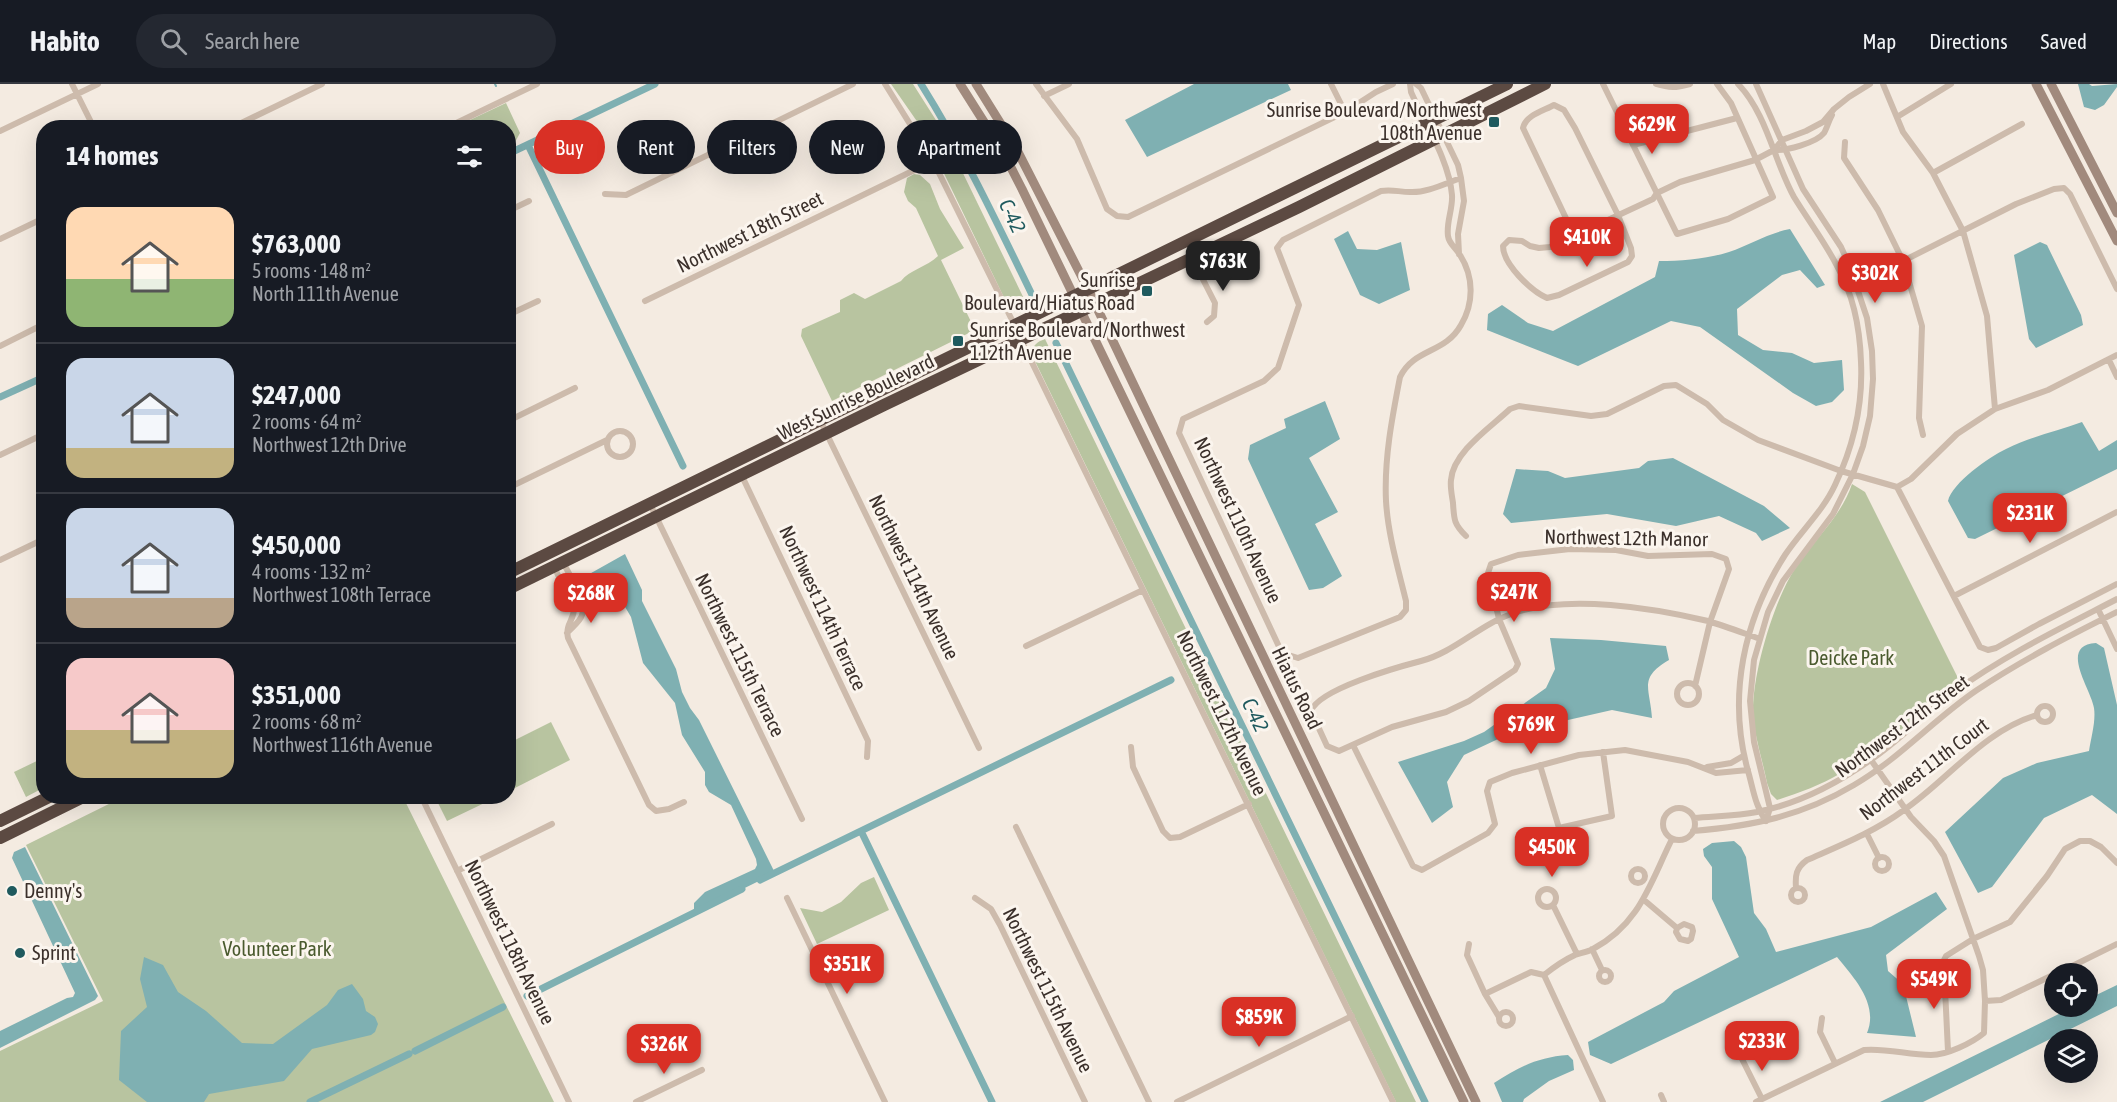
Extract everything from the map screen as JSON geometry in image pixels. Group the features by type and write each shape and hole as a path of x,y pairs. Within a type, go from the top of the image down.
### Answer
{"highway":[{"name":"West Sunrise Boulevard","path":"516,569 1507,84"},
{"name":"West Sunrise Boulevard","path":"516,585 741,474 1192,258 1545,84"},
{"path":"0,821 36,803"},
{"path":"0,838 69,804"}],"main road":[{"name":"Hiatus Road","path":"960,84 1003,152 1075,295 1464,1102"},
{"name":"Hiatus Road","path":"976,84 1017,150 1088,289 1476,1102"},
{"path":"2036,84 2117,241"},
{"path":"2051,84 2116,210"}],"street":[{"path":"72,84 90,120"},
{"path":"0,131 98,84"},
{"path":"248,120 322,84"},
{"path":"463,120 537,84"},
{"path":"605,194 626,195 853,84"},
{"path":"885,84 907,120"},
{"path":"1036,84 1077,139 1107,209 1117,216 1128,217 1345,112 1393,84"},
{"path":"1044,96 1069,84"},
{"path":"1331,84 1345,112"},
{"path":"1410,84 1411,92 1431,122 1438,138 1450,182 1452,202 1448,237 1450,244 1459,254"},
{"path":"1416,84 1420,88 1438,138 1461,178 1464,201 1458,234 1459,254"},
{"path":"1603,84 1677,234 1728,219 1773,197 1731,103 1717,84"},
{"path":"1656,84 1677,88 1690,84"},
{"path":"1738,84 1756,110 1784,178 1839,268 1850,296 1857,327 1861,362 1860,394 1854,434 1835,487 1786,553 1763,595 1748,635 1740,671 1738,715 1743,756 1759,811 1766,821"},
{"path":"1756,84 1803,189 1841,247 1850,267 1867,318 1872,351 1872,388 1867,426 1853,474 1833,514 1783,581 1768,612 1752,671 1750,701 1754,742 1770,808 1766,821"},
{"path":"1574,235 1522,128 1528,118 1554,105 1564,110 1618,215 1632,256 1628,262 1554,297 1547,298 1541,296 1525,282 1503,253 1503,246 1509,240 1515,239 1539,248 1550,247 1574,235 1618,215 1653,199 1657,193 1680,182 1755,160 1774,150 1782,140 1815,127 1834,109 1870,84"},
{"path":"1883,84 1897,117 1915,150 1932,173 1963,231 1987,316 1995,409"},
{"path":"1897,117 1951,84"},
{"path":"1774,150 1786,151 1818,138 1824,133 1834,109"},
{"path":"1633,145 1737,118"},
{"path":"1932,173 2022,124"},
{"path":"1845,142 1844,158 1878,210 1903,261 1922,326 1919,418 1923,435"},
{"name":"Northwest 18th Street","path":"645,301 906,174"},
{"path":"939,174 1014,324"},
{"path":"1450,182 1461,178"},
{"name":"Northwest 110th Avenue","path":"1450,182 1410,192 1392,189 1381,191 1283,240 1277,248 1299,304 1278,368 1264,381 1183,419 1179,433 1282,653 1290,657 1298,658 1400,616 1406,610 1386,502 1389,437 1400,377 1404,368 1412,360 1454,337 1468,312 1472,295 1468,276 1459,254"},
{"path":"1903,261 2016,204 2054,189 2064,188 2070,194 2117,289"},
{"path":"516,207 529,201"},
{"path":"2104,215 2116,210"},
{"path":"0,238 36,222"},
{"path":"1192,258 1215,303 1214,316 1207,322"},
{"path":"516,311 538,301"},
{"path":"0,346 36,328"},
{"name":"Northwest 112th Avenue","path":"1021,340 1393,1102"},
{"path":"1897,487 1911,479 1957,434 1995,409 2048,390 2117,355"},
{"path":"2109,360 2117,377"},
{"path":"1466,536 1456,526 1453,511 1450,480 1454,466 1464,452 1510,409 1520,406 1591,416 1607,414 1664,386 1676,386 1707,404 1723,420 1758,440 1841,471 1897,487 1980,647 1988,650 1996,648 2117,584"},
{"path":"516,417 575,388"},
{"name":"Northwest 114th Avenue","path":"820,420 979,748"},
{"path":"516,484 607,440 616,431 625,432 631,438 633,446 625,457 616,458 606,448 607,440"},
{"path":"0,455 36,438"},
{"name":"Northwest 114th Terrace","path":"741,474 868,741 867,757"},
{"name":"Northwest 115th Terrace","path":"650,504 802,819"},
{"path":"1954,596 2117,512"},
{"path":"0,561 36,543"},
{"name":"Northwest 12th Manor","path":"1499,619 1488,573 1491,564 1518,555 1570,549 1616,550 1648,556 1712,554 1726,559 1729,569 1710,622"},
{"path":"559,564 583,602 583,613 580,620 567,633"},
{"path":"559,564 575,614 566,628 567,633 649,805 656,811 669,809 684,802"},
{"path":"1026,646 1143,590"},
{"path":"568,595 577,591"},
{"name":"Northwest 12th Street","path":"2117,599 1992,667 1954,693 1871,760 1846,776 1814,792 1759,811 1694,818 1685,810 1672,810 1663,825 1665,831 1672,839 1682,840 1691,835 1693,831 1755,825 1817,804 1855,785 1976,691 2036,654 2117,612"},
{"path":"1499,619 1518,664 1515,670 1446,712 1392,727 1339,751 1328,746 1311,711 1313,704 1352,684 1389,670 1429,659 1499,619 1537,607 1595,604 1659,612 1710,622 1760,639"},
{"path":"2097,609 2117,649"},
{"path":"1695,686 1710,622"},
{"name":"Northwest 11th Court","path":"1797,888 1795,876 1799,866 1807,860 1867,834 1906,809 1960,761 1996,735 2022,719 2037,715"},
{"path":"1353,745 1413,866 1422,870 1488,833 1495,824 1487,791 1490,782 1540,765 1579,755 1625,750 1703,767 1716,773 1748,770"},
{"path":"1131,747 1132,767 1163,831 1170,838 1180,837 1249,804"},
{"path":"1540,765 1559,828 1612,816 1603,752"},
{"path":"1703,767 1731,763 1743,756"},
{"path":"1740,1055 1759,1100 1864,1050 1933,1055 1948,1051 1984,1033 1983,970 1944,856 1871,760"},
{"name":"Northwest 118th Avenue","path":"425,804 569,1102"},
{"path":"1693,831 1694,818"},
{"path":"457,871 552,824"},
{"path":"1016,827 1149,1102"},
{"path":"1867,834 1879,858"},
{"path":"1485,994 1531,972 1544,975 1577,954 1592,949 1627,924 1644,900 1647,880 1672,839"},
{"path":"1948,1051 1945,989 1941,966 1946,956 1973,939 2010,922 2047,876 2065,849 2080,842 2090,841 2101,847 2117,863"},
{"path":"787,898 885,1102"},
{"name":"Northwest 115th Avenue","path":"975,898 991,909 1000,925 1085,1102"},
{"path":"1644,900 1677,928"},
{"path":"1553,905 1577,954"},
{"path":"1469,944 1467,955 1485,994 1499,1017"},
{"path":"2078,963 2117,944"},
{"path":"1592,949 1602,970"},
{"path":"1544,975 1601,1102"},
{"path":"1985,1001 2001,1000 2044,980"},
{"path":"1177,1102 1352,1016"},
{"path":"1822,1018 1820,1032 1835,1063"},
{"path":"636,1102 702,1070"},
{"path":"1661,1095 1664,1102"}],"green space":[{"path":"891,84 913,84 936,120 916,120"},
{"path":"506,103 514,120 470,120"},
{"path":"516,124 520,133 516,140"},
{"path":"914,174 920,175 930,184 940,209 964,248 941,260 975,330 832,401 801,336 802,329 840,312 840,300 854,293 865,299 901,281 938,256 916,208 908,201 904,192 907,178"},
{"path":"944,174 963,174 1029,309 1021,313 1010,310"},
{"path":"1045,339 1416,1102 1396,1102 1032,355 1036,344"},
{"name":"Deicke Park","path":"1852,484 1865,492 1960,682 1857,763 1818,785 1777,800 1771,794 1767,783 1753,719 1754,695 1761,657 1766,636 1788,581 1803,557 1835,517"},
{"path":"551,722 570,760 516,787 516,740"},
{"path":"36,761 36,792 26,797 14,772"},
{"name":"Volunteer Park","path":"109,804 406,804 554,1102 0,1102 0,1051 103,1001 26,845"},
{"path":"438,804 482,804 447,821"},
{"path":"874,877 889,910 817,944 800,908 822,912 841,902 861,883"}],"water":[{"path":"1194,84 1288,84 1291,90 1147,157 1125,120"},
{"path":"2078,84 2092,86 2117,84 2117,87 2104,105 2095,110 2084,107"},
{"path":"1790,229 1825,285 1817,288 1800,270 1782,275 1737,309 1738,335 1763,350 1792,353 1814,363 1842,360 1844,390 1832,402 1816,406 1793,393 1700,327 1671,321 1578,366 1487,330 1488,314 1502,305 1528,323 1553,331 1655,277 1659,261 1677,261 1721,254"},
{"path":"1348,231 1357,249 1377,250 1401,242 1410,290 1379,304 1360,295 1334,239"},
{"path":"2040,242 2047,245 2081,315 2083,325 2036,348 2029,339 2014,255"},
{"path":"1325,401 1340,439 1309,458 1338,512 1315,524 1342,576 1323,588 1309,590 1248,459 1250,445 1286,428 1284,419"},
{"path":"2082,422 2099,451 2117,440 2117,469 1975,539 1968,538 1948,501 1956,486 1981,464 2006,449"},
{"path":"1673,458 1764,506 1790,528 1762,541 1756,533 1719,516 1676,526 1607,514 1511,523 1503,514 1516,469 1548,471 1565,478 1639,468 1648,461"},
{"path":"625,554 642,590 642,601 676,669 682,692 699,720 775,873 694,913 694,903 705,892 755,869 756,859 731,805 709,792 705,785 705,772 682,735 675,703 643,663 631,617 621,600 595,605 591,599 584,577"},
{"path":"1550,638 1666,646 1669,660 1659,666 1649,678 1648,691 1652,718 1612,710 1511,733 1464,755 1447,782 1453,807 1432,823 1398,762 1464,741 1484,732 1546,688 1555,669"},
{"path":"2096,643 2104,648 2117,705 2117,814 2092,795 2044,818 1992,887 1978,893 1945,832 2003,778 2037,763 2089,751 2094,724 2094,708 2078,659 2079,651 2085,646"},
{"path":"1734,841 1741,847 1746,857 1754,913 1766,929 1776,952 1871,927 1936,892 1947,909 1886,955 1888,971 1903,984 1916,1037 1867,1033 1870,1012 1867,1002 1857,983 1837,957 1611,1064 1590,1055 1588,1042 1664,1002 1674,991 1739,957 1712,899 1712,867 1704,856 1703,849 1712,843"},
{"path":"25,847 98,996 95,1000 0,1048 0,1031 73,997 75,993 12,858 14,852"},
{"path":"144,957 163,965 178,992 206,1011 242,1043 273,1044 327,1005 338,990 352,984 363,999 366,1011 375,1017 378,1024 371,1035 312,1049 284,1081 209,1094 204,1102 147,1102 119,1080 121,1031 147,1007 140,979"},
{"path":"2117,985 2117,1006 2098,1015 2098,994"},
{"path":"2053,1017 2095,1017 2071,1029 2044,1029 2044,1042 1923,1102 1880,1102"},
{"path":"1568,1055 1573,1060 1574,1070 1549,1081 1523,1102 1502,1102 1494,1083 1529,1064"}],"waterway":[{"path":"516,150 655,84"},
{"name":"C-42","path":"921,84 967,164 1035,301"},
{"path":"528,145 683,466"},
{"name":"C-42","path":"1056,343 1425,1102"},
{"path":"0,397 36,381"},
{"path":"760,880 1171,680"},
{"path":"861,831 992,1102"},
{"path":"527,996 742,889"},
{"path":"415,1051 503,1007"},
{"path":"310,1102 409,1054"}],"place":[{"name":"Sunrise Boulevard/Northwest 108th Avenue","path":"1494,122"},
{"name":"Sunrise Boulevard/Hiatus Road","path":"1147,291"},
{"name":"Sunrise Boulevard/Northwest 112th Avenue","path":"958,341"},
{"name":"Denny's","path":"12,891"},
{"name":"Sprint","path":"20,953"}]}
